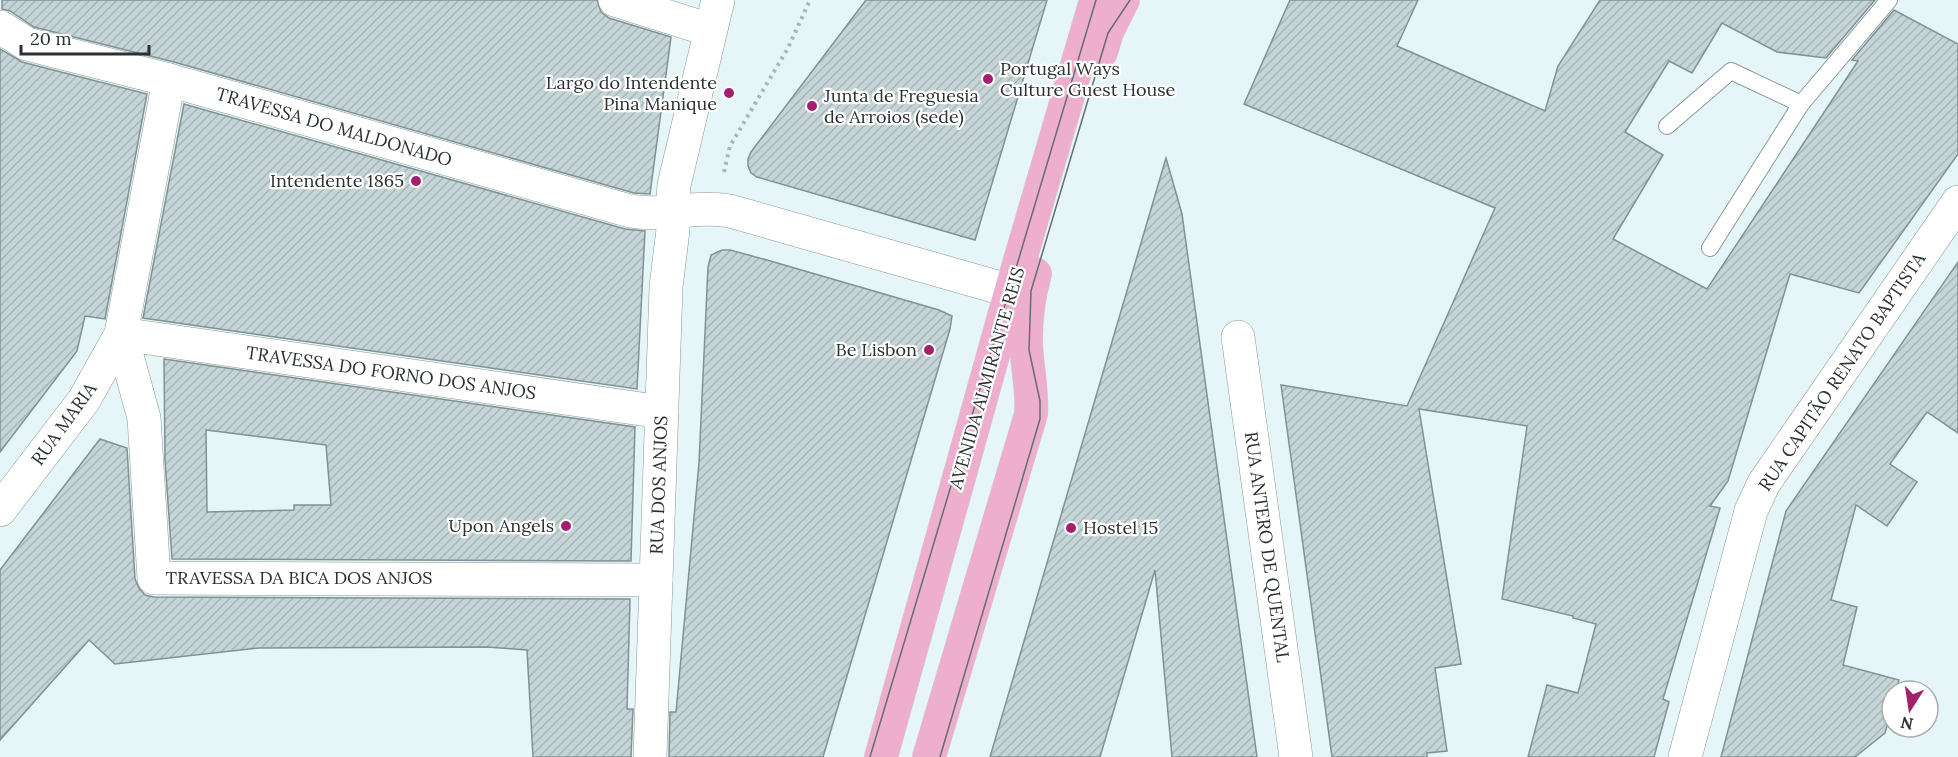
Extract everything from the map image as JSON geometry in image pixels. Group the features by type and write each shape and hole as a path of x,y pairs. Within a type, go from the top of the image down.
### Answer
{"main road":[{"name":"AVENIDA ALMIRANTE REIS","path":"881,757 1011,291 1096,0"},
{"name":"AVENIDA ALMIRANTE REIS","path":"929,757 1031,414 1032,398 1026,339 1029,294 1107,32 1123,0"}],"street":[{"path":"615,0 714,15 674,185 672,213"},
{"name":"TRAVESSA DO MALDONADO","path":"0,27 27,44 169,80 630,211 650,214 706,208 730,211 1011,291"},
{"path":"121,334 169,80"},
{"name":"RUA CAPITÃO RENATO BAPTISTA","path":"1685,757 1751,511 1764,483 1958,202"},
{"name":"RUA DOS ANJOS","path":"650,757 666,287 673,230 672,213"},
{"name":"TRAVESSA DO FORNO DOS ANJOS","path":"121,334 662,411"},
{"name":"RUA MARIA","path":"0,510 84,400 121,334"},
{"name":"TRAVESSA DA BICA DOS ANJOS","path":"121,334 144,418 154,578 656,579"},
{"name":"RUA ANTERO DE QUENTAL","path":"1238,337 1296,757"}],"lane":[{"path":"1710,248 1801,104 1889,0"},
{"path":"1667,126 1731,71 1801,104"}],"path":[{"path":"723,175 730,146 788,48 810,0"}],"building":[{"path":"2,0 597,0 601,12 609,18 671,37 650,194 634,193 174,62 34,27 10,11 2,9"},
{"path":"866,0 1047,0 975,240 757,177 751,173 748,159 751,152"},
{"path":"1290,0 1418,0 1397,46 1545,111 1558,66 1600,0 1875,0 1826,58 1777,52 1722,23 1692,73 1669,61 1625,132 1663,155 1613,239 1707,289 1858,61 1852,60 1894,10 1958,44 1958,154 1859,293 1790,274 1728,481 1710,506 1720,508 1663,699 1669,702 1654,757 1528,757 1547,685 1578,693 1596,624 1573,618 1573,616 1502,599 1527,426 1419,409 1461,664 1435,668 1447,751 1427,753 1427,757 1332,757 1281,385 1407,406 1495,208 1244,104"},
{"path":"0,49 22,62 147,94 105,319 85,316 77,351 0,452"},
{"path":"184,104 625,229 645,231 637,389 143,318"},
{"path":"1166,158 1182,214 1257,757 1172,757 1155,570 1100,757 990,757"},
{"path":"722,250 767,260 939,310 952,316 823,757 669,757 670,712 676,712 699,463 708,267 711,255"},
{"path":"1958,262 1958,433 1927,412 1890,464 1917,482 1887,526 1856,505 1831,600 1857,607 1843,665 1895,679 1880,679 1880,737 1855,757 1721,757 1786,511"},
{"path":"164,359 635,427 631,561 172,559 165,460","holes":["206,430 326,445 331,505 294,505 294,510 207,512"]},
{"path":"100,439 127,448 135,579 145,595 154,597 630,599 627,709 633,709 631,757 533,757 527,650 487,647 259,648 115,664 89,640 0,740 0,570"}],"tram line":[{"path":"870,757 1096,0"},
{"path":"940,757 1040,419 1040,401 1029,350 1031,291 1108,33 1130,0"}],"place":[{"name":"Portugal Ways Culture Guest House","path":"988,79"},
{"name":"Largo do Intendente Pina Manique","path":"729,93"},
{"name":"Junta de Freguesia de Arroios (sede)","path":"812,106"},
{"name":"Intendente 1865","path":"416,181"},
{"name":"Be Lisbon","path":"929,350"},
{"name":"Upon Angels","path":"566,526"},
{"name":"Hostel 15","path":"1071,528"}]}
